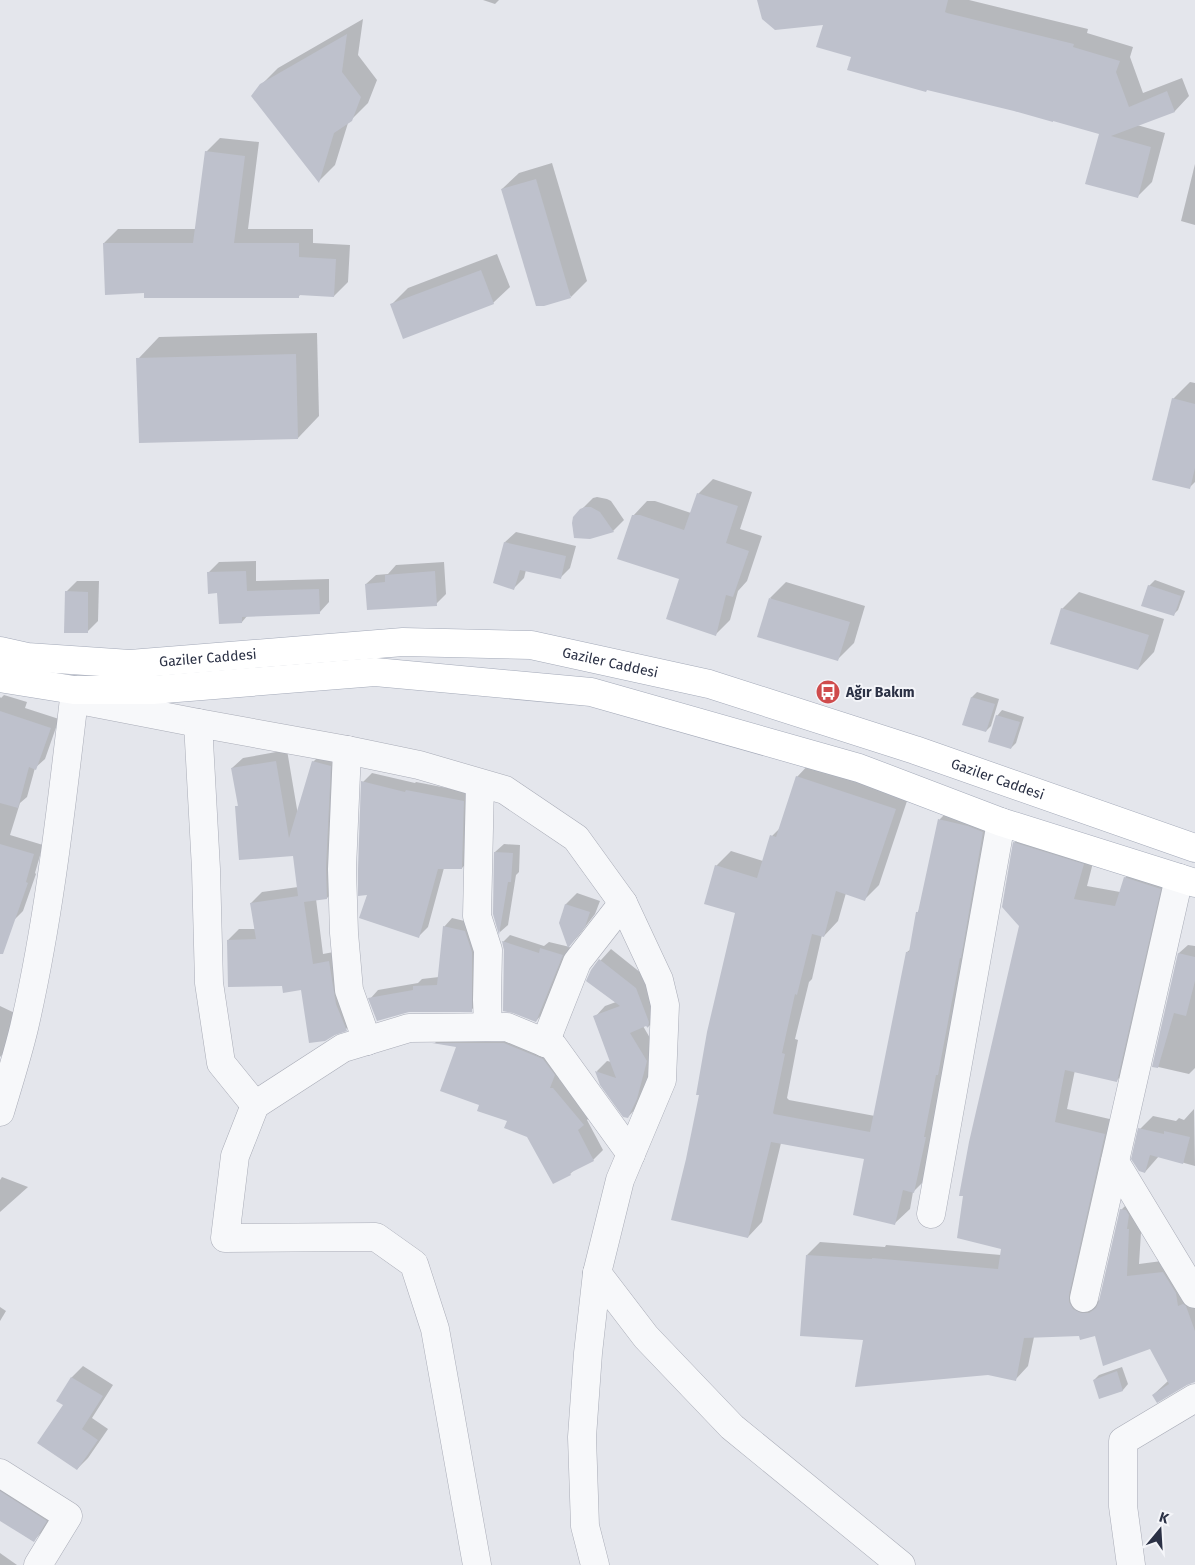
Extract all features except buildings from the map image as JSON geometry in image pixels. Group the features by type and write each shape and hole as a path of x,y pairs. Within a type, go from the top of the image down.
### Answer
{"main road":[{"name":"Gaziler Caddesi","path":"0,651 27,657 130,664 403,642 532,645 709,684 915,750 1195,848"},
{"name":"Gaziler Caddesi","path":"0,678 74,694 152,690 375,672 592,692 859,768 1001,822 1187,880"}],"street":[{"path":"0,1112 24,1029 44,921 59,821 74,694 198,723 419,765 505,790 576,838 623,902 659,980 665,1005 662,1080 620,1180 597,1273 588,1352 582,1437 585,1526 595,1565"},
{"path":"198,723 206,869 209,983 220,1063 255,1105"},
{"path":"346,750 342,869 344,933 349,990 367,1041"},
{"path":"480,784 477,916 488,950 488,1027"},
{"path":"931,1214 1001,822"},
{"path":"1084,1298 1114,1162 1187,880"},
{"path":"545,1043 576,962 623,902"},
{"path":"478,1565 435,1330 414,1264 376,1237 225,1238 235,1156 255,1105 343,1048 409,1028 488,1027 507,1027 553,1046 631,1154"},
{"path":"1114,1162 1195,1294"},
{"path":"597,1273 646,1336 732,1427 901,1565"},
{"path":"1131,1565 1123,1506 1123,1441 1195,1398"},
{"path":"0,1473 68,1516 38,1565"}],"place":[{"name":"Ağır Bakım","path":"828,692"}]}
